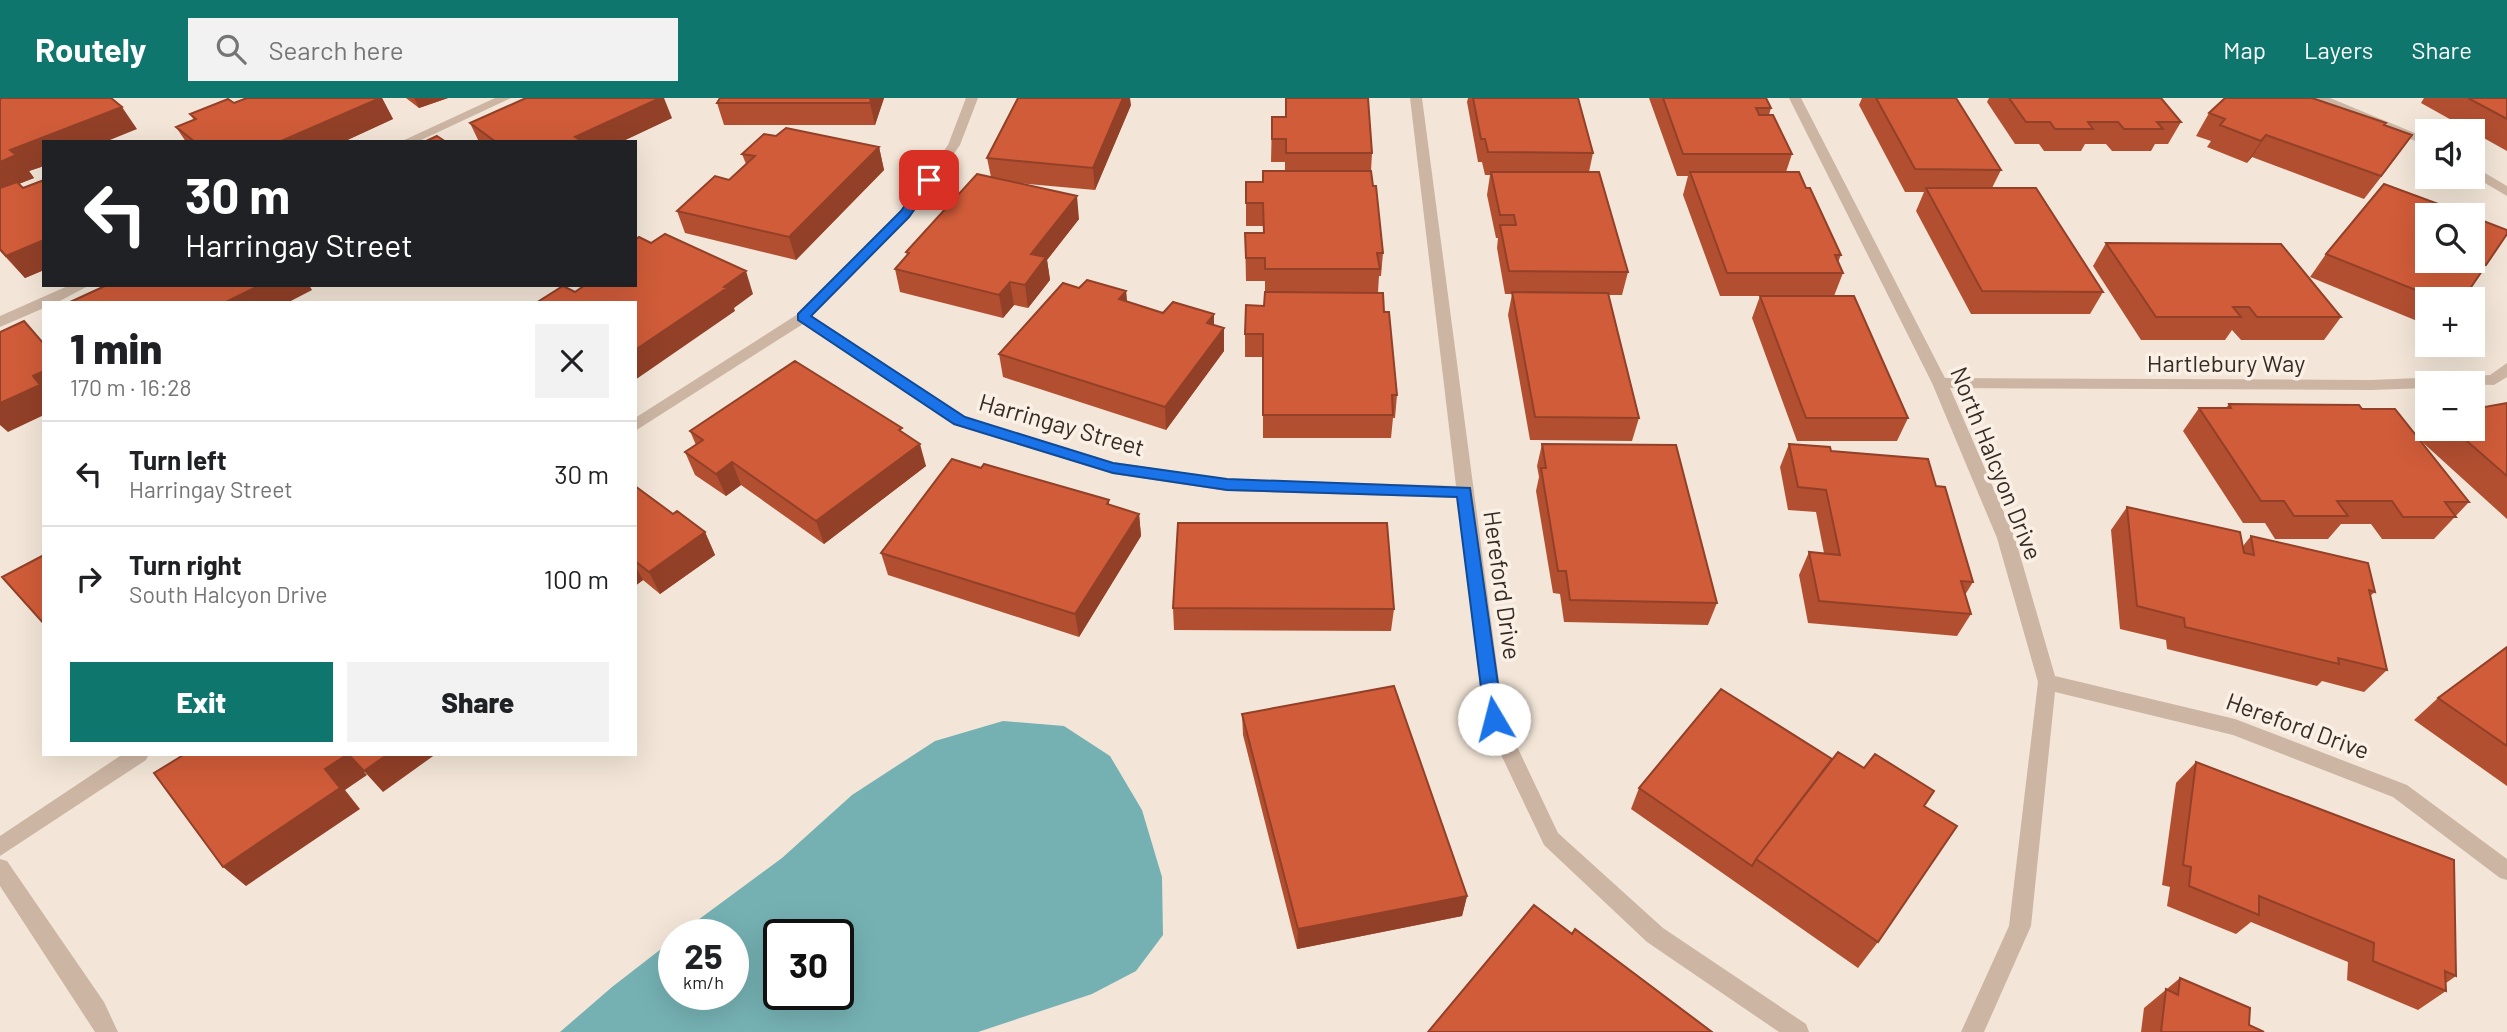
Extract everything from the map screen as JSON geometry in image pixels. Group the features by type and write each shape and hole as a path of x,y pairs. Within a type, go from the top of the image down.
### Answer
{"street":[{"path":"410,140 505,98"},
{"path":"637,425 803,317 905,214 954,145 972,98"},
{"name":"Hereford Drive","path":"1416,98 1494,719 1551,839 1655,935 1798,1032"},
{"name":"North Halcyon Drive","path":"1795,98 1940,383 2006,538 2048,682 2020,926 1972,1032"},
{"path":"2319,98 2415,137"},
{"path":"2485,178 2507,192"},
{"path":"47,301 79,287"},
{"path":"0,322 42,303"},
{"name":"Harringay Street","path":"803,317 960,421 1113,468 1227,485 1464,492"},
{"name":"Hartlebury Way","path":"1940,383 2371,385 2494,380 2507,368"},
{"name":"Hereford Drive","path":"2048,682 2235,727 2400,791 2507,871"},
{"path":"0,847 136,756"},
{"path":"0,868 96,1010 107,1032"}],"water":[{"path":"1003,721 1064,726 1110,756 1142,810 1162,877 1163,935 1136,971 1092,994 978,1032 560,1032 658,951 658,1010 749,1010 749,919 699,919 782,858 852,795 935,741"}],"building":[{"path":"2,98 111,98 122,107 10,150 16,155 0,162"},
{"path":"247,98 380,98 284,140 192,140 176,127 196,119 190,114 228,99 234,103"},
{"path":"526,98 660,98 575,137 580,140 493,140 470,123"},
{"path":"720,98 871,98 870,103 717,103"},
{"path":"1018,98 1123,98 1093,168 987,158"},
{"path":"1286,98 1368,98 1372,153 1286,153 1286,139 1272,139 1272,117 1286,117"},
{"path":"1473,98 1578,98 1593,153 1488,152 1485,139 1481,139"},
{"path":"1663,98 1766,98 1771,108 1756,108 1759,115 1773,115 1792,154 1683,154"},
{"path":"1876,98 1956,98 2001,170 1915,169"},
{"path":"2009,98 2161,98 2181,122 2157,122 2163,129 2124,129 2118,122 2088,122 2093,129 2055,129 2050,122 2026,122"},
{"path":"2225,98 2312,98 2386,123 2384,125 2412,135 2381,176 2266,135 2261,141 2220,125 2225,119 2209,113"},
{"path":"2468,98 2507,98 2507,119"},
{"path":"786,128 879,147 789,237 677,211 715,176 729,180 755,156 742,154 764,134 776,136"},
{"path":"1263,171 1371,171 1373,186 1376,186 1383,253 1377,253 1380,269 1265,269 1265,258 1246,258 1245,233 1264,233 1263,203 1246,203 1246,182 1263,182"},
{"path":"1491,172 1599,172 1628,272 1509,271 1500,225 1516,225 1514,215 1500,215"},
{"path":"1690,172 1799,172 1806,188 1810,188 1841,255 1835,255 1843,273 1727,273"},
{"path":"977,174 1077,196 1031,254 1046,257 1025,285 1010,282 999,295 895,269 909,253 906,252"},
{"path":"42,181 42,241 6,256 0,249 0,188 17,182 23,188"},
{"path":"2384,184 2435,203 2415,203 2415,273 2481,273 2471,287 2415,287 2415,290 2326,254"},
{"path":"1926,188 2036,188 2103,292 1982,291"},
{"path":"2485,222 2507,230 2485,265"},
{"path":"665,234 746,271 724,287 727,288 637,349 637,301 539,301 561,287 575,292 582,287 637,287 637,238 651,243"},
{"path":"2106,243 2281,244 2341,317 2257,317 2249,307 2233,307 2241,317 2156,317"},
{"path":"1087,280 1126,291 1119,299 1163,313 1173,302 1214,314 1207,323 1224,328 1165,407 999,354 1063,283 1079,288"},
{"path":"103,287 256,287 228,301 72,301"},
{"path":"1265,292 1383,293 1384,312 1389,312 1397,395 1392,395 1393,415 1263,415 1263,334 1245,334 1246,305 1264,306"},
{"path":"1512,292 1608,293 1639,418 1535,417"},
{"path":"1760,296 1854,296 1908,418 1806,418"},
{"path":"24,321 42,342 42,372 33,376 40,385 0,403 0,332"},
{"path":"795,361 902,428 899,430 920,444 816,521 732,462 716,474 685,452 703,440 690,431"},
{"path":"2507,403 2507,476 2467,441 2485,441 2485,407"},
{"path":"2229,404 2359,405 2362,409 2395,409 2415,434 2415,441 2420,441 2469,502 2445,502 2456,517 2403,517 2392,501 2337,501 2348,516 2294,516 2284,501 2261,501 2199,408 2231,408"},
{"path":"1542,444 1676,445 1717,603 1570,600 1566,571 1558,571 1541,468 1546,468"},
{"path":"1789,444 1830,447 1831,451 1928,459 1936,486 1945,487 1973,582 1961,581 1971,614 1819,601 1809,552 1840,555 1826,490 1798,487"},
{"path":"952,459 981,468 984,464 1109,500 1107,504 1139,514 1075,614 881,553"},
{"path":"637,487 673,514 677,511 705,532 649,572 637,563"},
{"path":"2127,507 2240,532 2244,553 2254,555 2251,536 2368,563 2375,592 2369,590 2387,670 2338,658 2339,664 2185,627 2184,618 2137,606"},
{"path":"1178,523 1387,523 1394,609 1173,608"},
{"path":"42,556 42,622 2,577"},
{"path":"2507,647 2507,746 2438,698"},
{"path":"1394,686 1467,896 1298,929 1242,714"},
{"path":"1721,689 1832,759 1752,866 1639,788"},
{"path":"1838,752 1864,768 1875,754 1934,791 1924,806 1957,826 1878,942 1756,859"},
{"path":"182,756 345,756 325,769 340,788 223,867 154,773"},
{"path":"350,756 385,756 364,771"},
{"path":"2196,762 2454,860 2456,976 2445,971 2446,991 2373,961 2374,943 2259,896 2259,915 2189,886 2191,867 2183,865"},
{"path":"1534,905 1572,934 1575,929 1712,1032 1428,1032"},
{"path":"2180,978 2250,1008 2249,1025 2264,1032 2161,1032 2166,989 2178,995"}],"route":[{"path":"929,180 905,214 803,317 960,421 1113,468 1227,485 1464,492 1494,719"}]}
